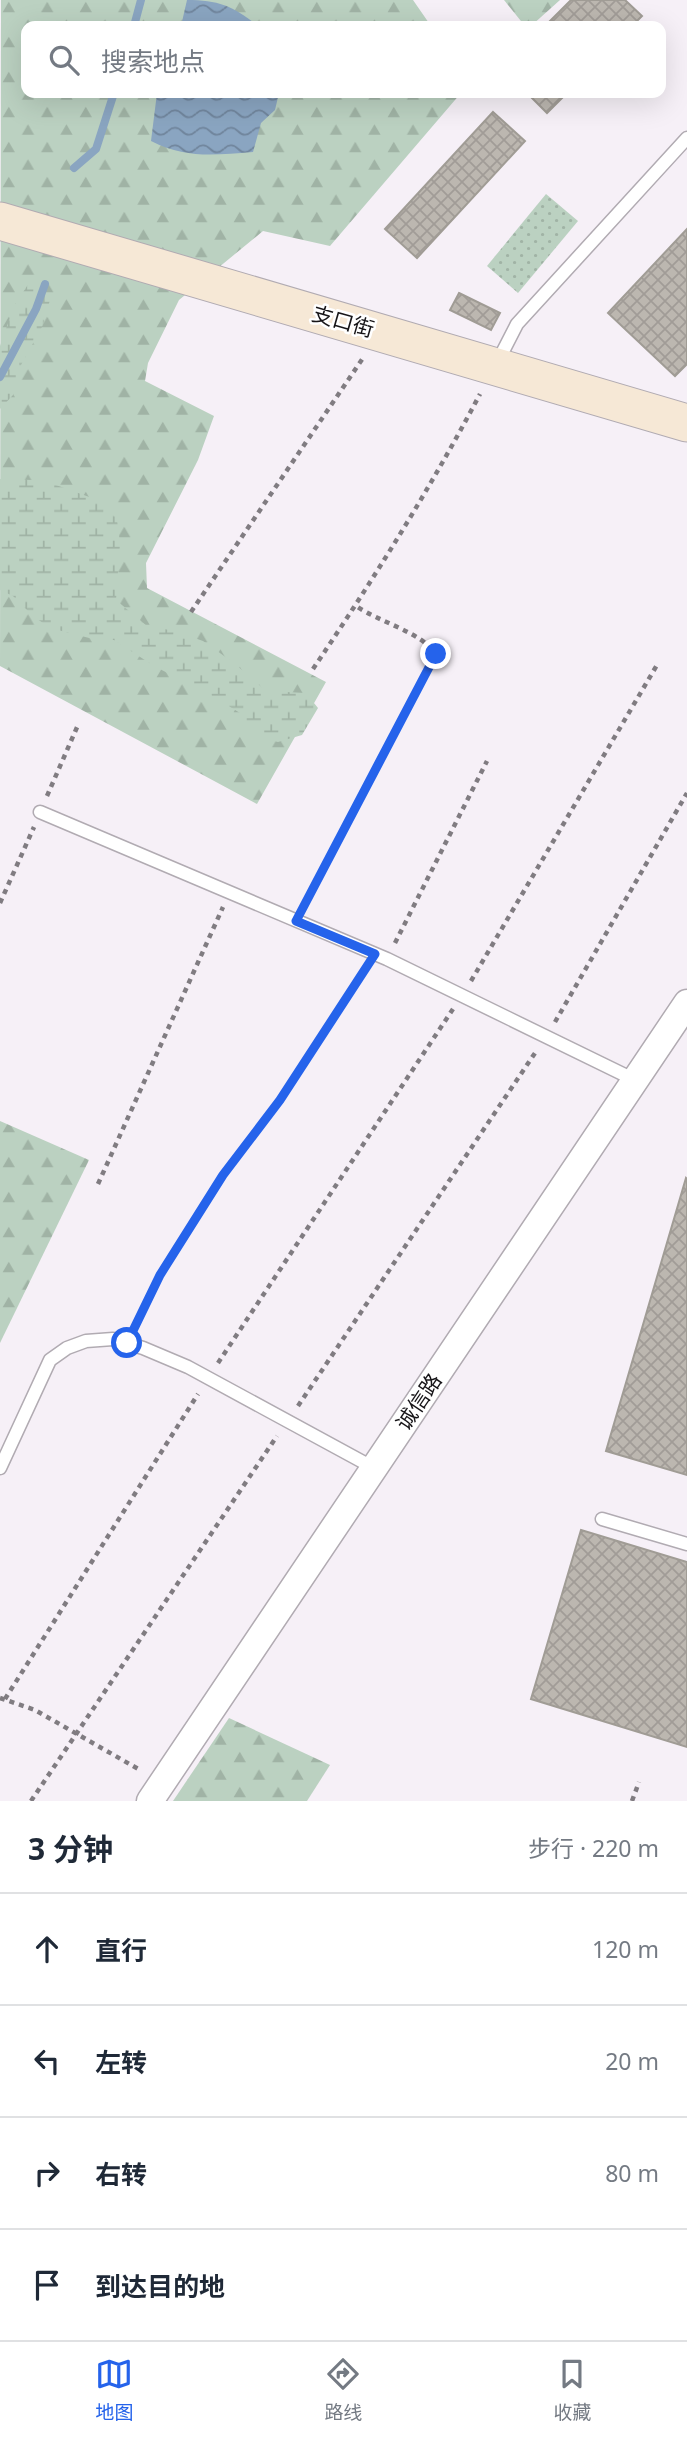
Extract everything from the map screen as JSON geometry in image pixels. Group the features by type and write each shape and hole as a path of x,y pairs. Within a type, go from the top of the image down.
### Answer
{"street":[{"name":"支口街","path":"0,221 687,423"},
{"name":"诚信路","path":"156,1792 687,1003"}],"lane":[{"path":"495,366 517,324 687,138"},
{"path":"40,812 381,957 635,1080"},
{"path":"0,1468 50,1360 67,1348 86,1341 113,1339 154,1353 208,1378 374,1468"},
{"path":"602,1519 687,1544"}],"path":[{"path":"191,612 380,333"},
{"path":"313,669 356,606 450,451 495,366"},
{"path":"296,921 436,654 429,644 356,606"},
{"path":"156,1792 76,1734 35,1710 3,1699 208,1378 462,996 657,665"},
{"path":"127,1343 160,1275 223,1175 280,1100 381,957 487,761"},
{"path":"31,1801 546,1037 687,793"},
{"path":"98,1184 229,893"},
{"path":"632,1801 639,1782"}],"green space":[{"path":"1,0 413,0 428,21 21,21 21,98 457,98 330,246 263,231 179,300 148,363 145,381 214,416 198,460 146,563 147,588 326,682 257,804 0,666"},
{"path":"504,0 560,0 537,21 521,21"},
{"path":"546,194 578,221 518,293 487,266"},
{"path":"29,283 50,300 42,327 21,365 13,395 0,409 0,346 14,306"},
{"path":"0,479 33,480 56,485 106,503 117,520 120,543 116,600 147,626 175,631 203,641 266,691 306,693 318,708 302,735 278,742 256,737 240,713 214,697 154,666 114,640 97,640 50,628 13,596 0,590"},
{"path":"0,1121 89,1160 0,1343"},
{"path":"229,1718 330,1765 307,1801 173,1801"}],"water":[{"path":"187,0 208,1 225,6 251,21 182,21"},
{"path":"156,98 278,98 275,110 261,123 253,152 213,155 189,153 151,141"}],"building":[{"path":"571,0 625,0 642,16 637,21 550,21"},
{"path":"532,98 562,98 547,113"},
{"path":"493,112 525,141 417,258 385,229"},
{"path":"687,229 687,364 675,376 608,313"},
{"path":"459,293 500,313 491,330 450,310"},
{"path":"687,1179 687,1475 606,1451"},
{"path":"581,1530 687,1562 687,1747 531,1699"}],"waterway":[{"path":"135,21 141,0"},
{"path":"74,168 96,149 112,98"},
{"path":"0,377 36,309 45,284"}],"route":[{"path":"127,1343 160,1275 223,1175 280,1100 375,954 296,921 436,654"}]}
